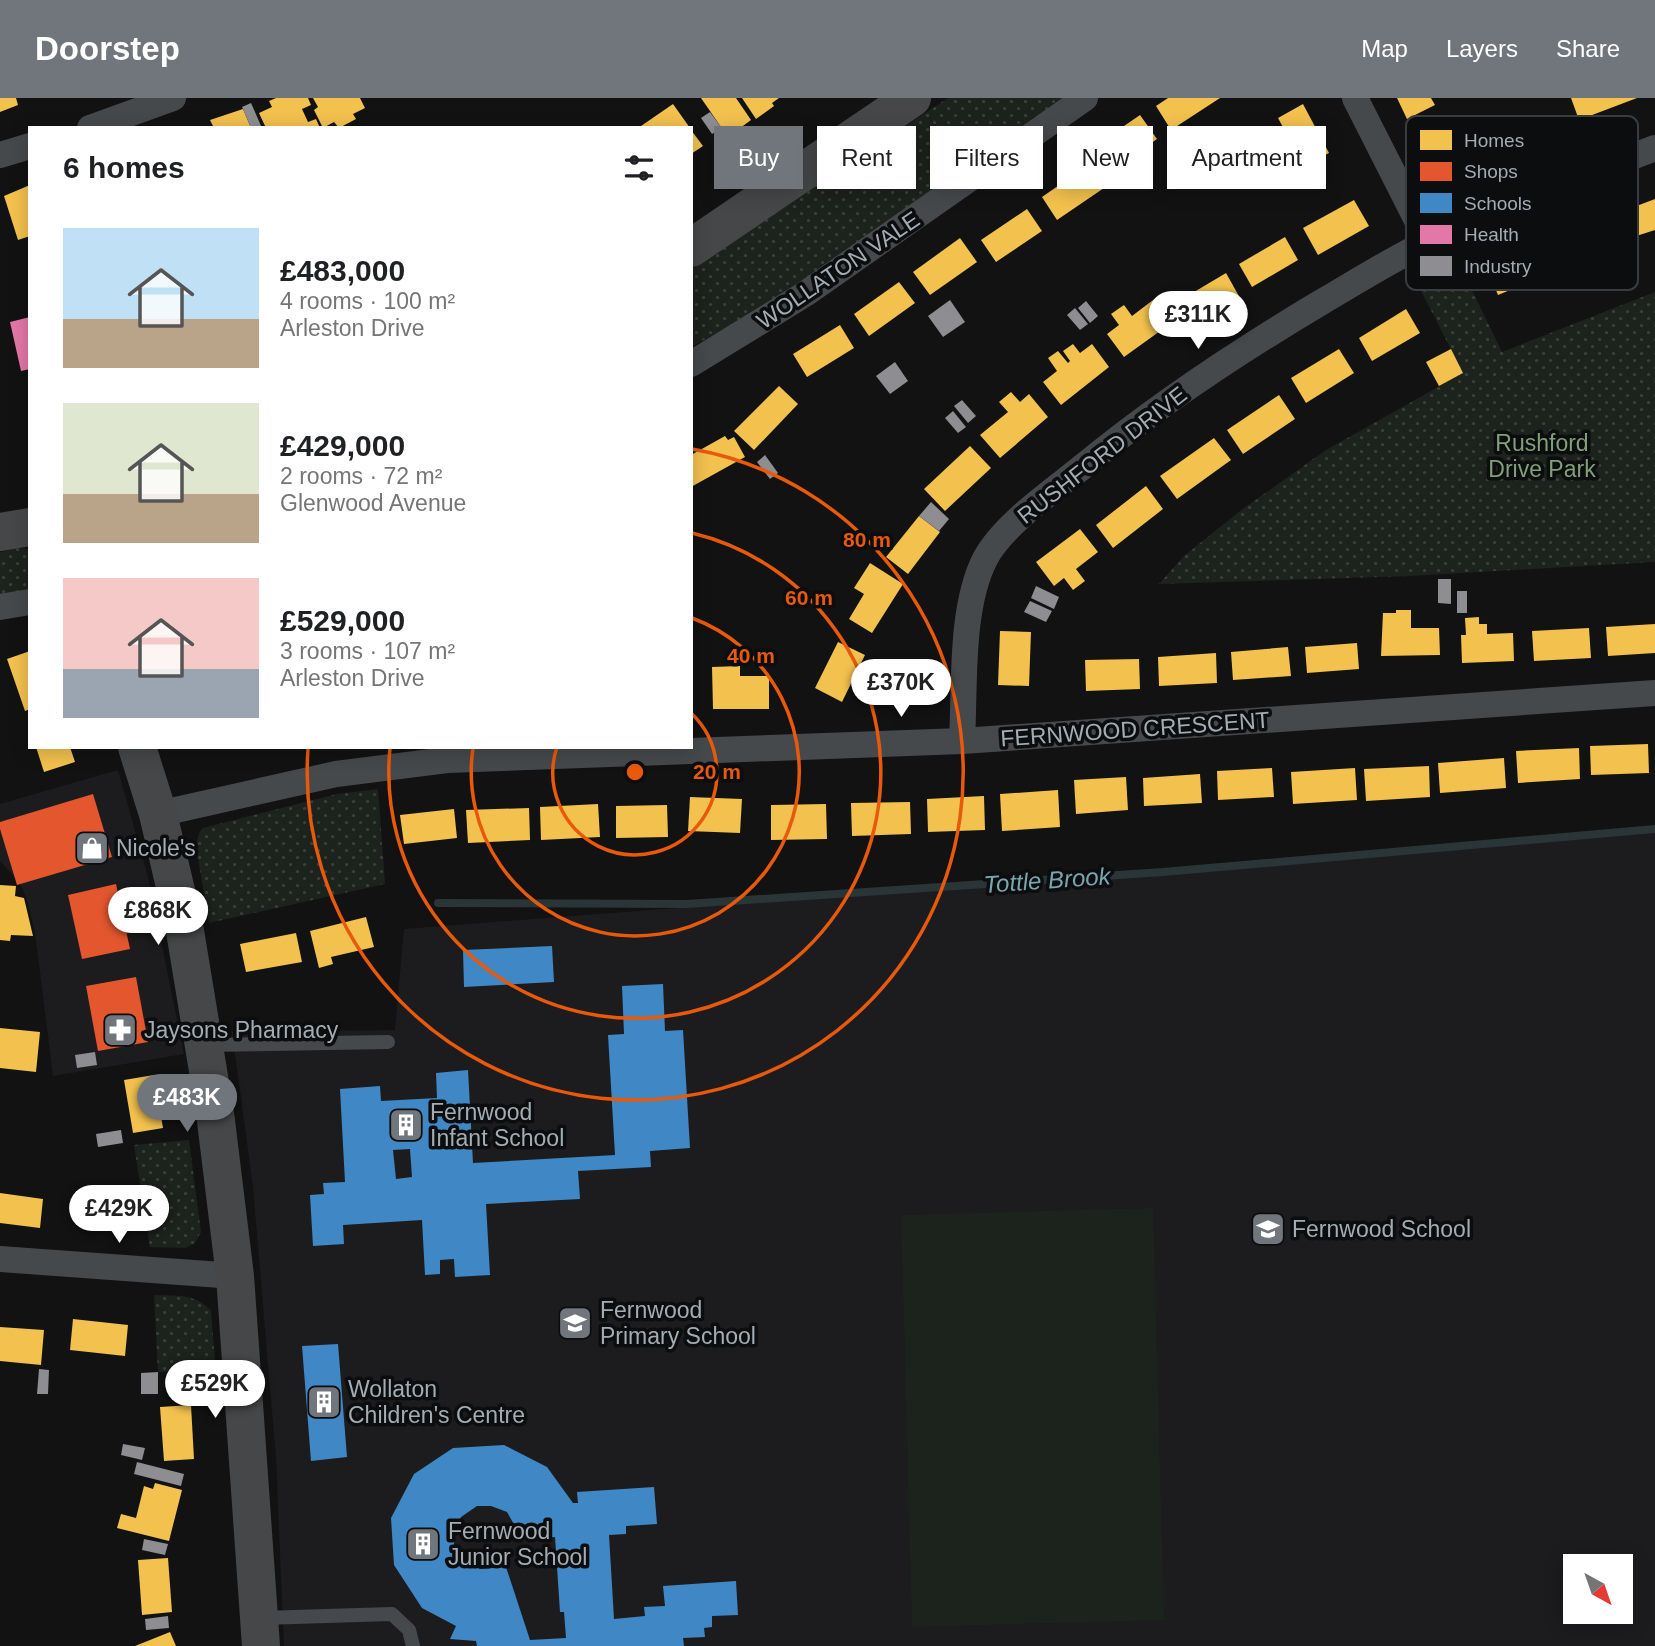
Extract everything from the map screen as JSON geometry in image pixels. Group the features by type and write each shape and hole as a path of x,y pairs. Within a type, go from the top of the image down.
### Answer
{"street":[{"path":"96,126 173,98"},
{"path":"693,246 912,98"},
{"name":"WOLLATON VALE","path":"693,363 805,294 1085,98"},
{"path":"1355,98 1406,199"},
{"path":"0,155 28,147"},
{"name":"RUSHFORD DRIVE","path":"1638,154 1655,148"},
{"name":"RUSHFORD DRIVE","path":"962,741 969,604 986,556 1000,538 1039,502 1161,405 1276,329 1406,255"},
{"path":"0,532 28,527"},
{"path":"0,607 28,602"},
{"name":"FERNWOOD CRESCENT","path":"158,814 336,774 447,760 962,741 1655,693"},
{"path":"138,749 158,814 184,925 204,1045 235,1276 261,1632"},
{"path":"0,1259 235,1276"}],"lane":[{"path":"204,1045 388,1042"},
{"path":"261,1632 392,1614 409,1630 413,1646"}],"shaded area":[{"path":"118,770 148,877 184,1054 53,1076 35,932 20,883 0,861 0,804"},
{"path":"1655,833 1655,1646 284,1646 276,1458 253,1187 232,1032 395,1030 404,929"}],"green space":[{"path":"948,98 1066,98 1026,126 930,126 930,189 937,189 788,290 693,346 693,268 817,185 817,189 916,189 916,126 906,126"},
{"name":"Rushford Drive Park","path":"1421,290 1472,290 1502,352 1655,292 1655,562 1410,576 1159,584 1184,556 1240,511 1326,450 1463,373"},
{"path":"28,549 28,590 0,594 0,552"},
{"path":"378,789 385,884 209,923 196,846 203,828 337,794"},
{"path":"189,1140 201,1232 195,1243 185,1248 150,1247 134,1145"},
{"path":"1153,1208 1164,1620 912,1627 901,1215"},
{"path":"154,1295 192,1298 211,1311 216,1373 158,1372"}],"building: Homes":[{"path":"0,98 16,98 18,105 0,112"},
{"path":"276,98 308,98 311,105 302,109 308,122 316,119 319,126 265,126 259,113 272,107 269,101"},
{"path":"313,98 360,98 365,108 353,114 356,119 343,126 337,126 334,122 322,126 314,110 318,107"},
{"path":"701,98 736,98 751,120 743,126 720,126"},
{"path":"742,98 779,98 772,103 774,106 756,119"},
{"path":"1168,98 1220,98 1177,126 1168,126 1156,106"},
{"path":"1397,98 1431,98 1435,105 1413,116 1406,117"},
{"path":"1571,98 1637,98 1590,116 1578,116"},
{"path":"673,104 689,126 641,126"},
{"path":"1303,104 1315,126 1282,126 1278,118"},
{"path":"243,109 250,126 213,126 210,120"},
{"path":"1140,115 1148,126 1124,126"},
{"path":"693,133 703,146 693,153"},
{"path":"28,186 28,237 18,240 4,196"},
{"path":"1057,187 1057,189 1103,189 1057,220 1042,197"},
{"path":"1655,199 1655,230 1638,235 1638,205"},
{"path":"1354,200 1369,226 1318,255 1303,228"},
{"path":"1027,209 1042,231 996,262 981,240"},
{"path":"1285,237 1298,260 1252,287 1239,264"},
{"path":"960,238 977,262 930,295 913,272"},
{"path":"1226,273 1240,298 1193,325 1179,301"},
{"path":"899,282 915,303 869,336 854,314"},
{"path":"1496,290 1510,290 1498,295"},
{"path":"1157,297 1174,321 1124,357 1107,334 1119,325 1111,314 1124,305 1132,316"},
{"path":"1406,309 1420,333 1372,361 1359,338"},
{"path":"840,325 854,348 807,377 793,354"},
{"path":"1073,344 1080,353 1092,344 1109,367 1061,405 1043,382 1057,371 1048,358 1058,351 1068,363 1070,361 1063,351"},
{"path":"1339,349 1354,373 1306,403 1291,378"},
{"path":"1451,349 1463,373 1439,386 1426,362"},
{"path":"779,386 798,404 754,450 734,431"},
{"path":"1011,392 1020,402 1029,394 1048,417 1000,458 980,435 1008,412 999,402"},
{"path":"1279,395 1295,419 1243,454 1227,430"},
{"path":"725,436 728,440 734,437 745,457 693,486 693,454"},
{"path":"1214,438 1231,460 1177,499 1160,476"},
{"path":"970,446 991,468 945,511 924,489"},
{"path":"1146,486 1163,509 1113,548 1096,525"},
{"path":"919,516 940,532 908,574 886,557"},
{"path":"1080,529 1098,552 1076,569 1085,581 1073,590 1064,578 1054,586 1036,562"},
{"path":"870,563 903,584 872,633 849,619 864,594 854,588"},
{"path":"1396,610 1411,610 1411,628 1439,628 1440,655 1381,656 1383,613 1396,613"},
{"path":"1479,617 1479,624 1487,624 1487,634 1513,633 1514,661 1462,663 1461,635 1466,635 1465,618"},
{"path":"1655,624 1655,653 1608,656 1606,627"},
{"path":"1589,628 1591,658 1534,661 1532,631"},
{"path":"1000,631 1031,632 1029,686 998,685"},
{"path":"838,642 865,655 842,702 815,688"},
{"path":"1357,643 1359,669 1307,673 1305,647"},
{"path":"1288,647 1291,676 1233,680 1231,652"},
{"path":"28,652 28,710 25,711 7,659"},
{"path":"1216,653 1217,683 1159,686 1158,657"},
{"path":"1139,659 1140,689 1086,691 1085,660"},
{"path":"740,666 740,676 769,676 769,709 713,709 712,667"},
{"path":"1648,744 1649,773 1591,775 1590,746"},
{"path":"1579,748 1580,779 1518,783 1516,751"},
{"path":"37,749 71,749 75,762 44,772"},
{"path":"1504,758 1506,788 1440,793 1438,763"},
{"path":"1429,766 1430,797 1366,801 1364,769"},
{"path":"1272,768 1274,797 1218,800 1217,771"},
{"path":"1355,768 1357,800 1293,804 1291,772"},
{"path":"1200,774 1202,803 1144,806 1143,778"},
{"path":"1126,777 1128,810 1076,814 1074,780"},
{"path":"1058,790 1060,827 1002,831 1000,794"},
{"path":"984,796 985,830 928,832 927,799"},
{"path":"690,797 742,799 740,833 688,831"},
{"path":"910,802 911,834 852,836 851,803"},
{"path":"598,804 600,837 541,840 540,807"},
{"path":"826,804 827,839 771,840 771,805"},
{"path":"667,805 668,837 616,838 616,806"},
{"path":"529,808 530,840 468,843 466,810"},
{"path":"454,809 457,838 404,844 400,815"},
{"path":"0,885 16,886 15,896 24,898 33,936 11,935 10,941 0,940"},
{"path":"366,917 374,947 331,957 333,964 319,968 310,931"},
{"path":"296,933 302,962 246,972 240,944"},
{"path":"0,1028 40,1032 36,1072 0,1068"},
{"path":"154,1075 163,1128 133,1133 124,1080"},
{"path":"76,1191 126,1197 122,1226 72,1220"},
{"path":"0,1193 43,1199 40,1228 0,1223"},
{"path":"73,1319 128,1325 125,1356 70,1350"},
{"path":"0,1327 44,1330 41,1365 0,1361"},
{"path":"191,1405 194,1459 164,1461 160,1407"},
{"path":"155,1483 182,1490 169,1541 117,1528 121,1514 136,1518 144,1486 153,1489"},
{"path":"168,1558 172,1612 142,1615 138,1560"},
{"path":"170,1632 176,1646 135,1646"}],"building: Shops":[{"path":"93,794 112,857 17,885 0,822"},
{"path":"116,884 130,949 82,959 68,895"},
{"path":"136,977 148,1042 98,1051 86,986"}],"building: Schools":[{"path":"552,946 554,982 464,987 463,950"},
{"name":"Fernwood Infant School","path":"663,984 665,1031 683,1030 690,1148 650,1151 651,1167 578,1171 580,1199 486,1204 490,1275 455,1277 454,1259 440,1260 440,1274 425,1275 422,1220 343,1225 344,1244 313,1246 310,1195 324,1194 323,1183 345,1182 340,1089 380,1086 381,1101 437,1098 436,1073 468,1070 473,1163 615,1155 608,1035 624,1034 622,986","holes":["410,1149 412,1177 396,1179 393,1150"]},
{"name":"Wollaton Children's Centre","path":"338,1344 347,1457 311,1461 302,1346"},
{"name":"Fernwood Junior School","path":"504,1445 547,1467 573,1503 578,1503 577,1492 654,1487 657,1524 626,1526 626,1534 609,1535 614,1619 645,1616 644,1607 665,1606 663,1586 736,1581 738,1615 712,1616 712,1627 704,1628 705,1637 683,1638 684,1646 477,1646 476,1641 450,1639 456,1626 422,1608 394,1565 391,1518 414,1474 453,1448","holes":["477,1506 491,1506 507,1512 516,1528 517,1541 555,1537 560,1612 564,1612 566,1638 530,1640 506,1567 480,1569 463,1562 454,1547 454,1531 461,1517"]}],"building: Health":[{"path":"28,318 28,369 21,371 10,322"}],"building: Industry":[{"path":"251,103 261,126 250,126 242,107"},
{"path":"710,112 720,126 714,126 712,134 701,118"},
{"path":"950,300 965,322 943,337 928,316"},
{"path":"1086,301 1098,316 1090,323 1078,308"},
{"path":"1075,308 1088,324 1080,330 1067,315"},
{"path":"895,362 908,381 890,394 876,376"},
{"path":"962,400 976,416 968,423 954,406"},
{"path":"953,411 966,427 958,433 945,418"},
{"path":"765,455 778,473 770,479 757,462"},
{"path":"931,502 949,519 939,531 919,516"},
{"path":"1438,579 1451,579 1451,604 1438,603"},
{"path":"1036,586 1059,597 1054,609 1031,598"},
{"path":"1457,591 1467,591 1467,613 1457,613"},
{"path":"1030,601 1052,611 1046,622 1024,612"},
{"path":"95,1052 97,1065 77,1068 75,1055"},
{"path":"121,1130 123,1143 98,1147 96,1134"},
{"path":"39,1369 49,1370 48,1394 37,1394"},
{"path":"158,1372 158,1394 141,1394 141,1373"},
{"path":"123,1444 145,1448 142,1460 121,1455"},
{"path":"137,1462 184,1474 181,1486 134,1474"},
{"path":"144,1539 168,1544 165,1555 142,1550"},
{"path":"168,1616 169,1628 146,1630 145,1619"}],"waterway":[{"name":"Tottle Brook","path":"438,903 687,904 1163,872 1655,829"}],"place":[{"name":"Nicole's","path":"92,848"},
{"name":"Jaysons Pharmacy","path":"120,1030"},
{"name":"Fernwood Infant School","path":"406,1125"},
{"name":"Fernwood School","path":"1268,1229"},
{"name":"Fernwood Primary School","path":"575,1323"},
{"name":"Wollaton Children's Centre","path":"324,1402"},
{"name":"Fernwood Junior School","path":"423,1544"}]}
